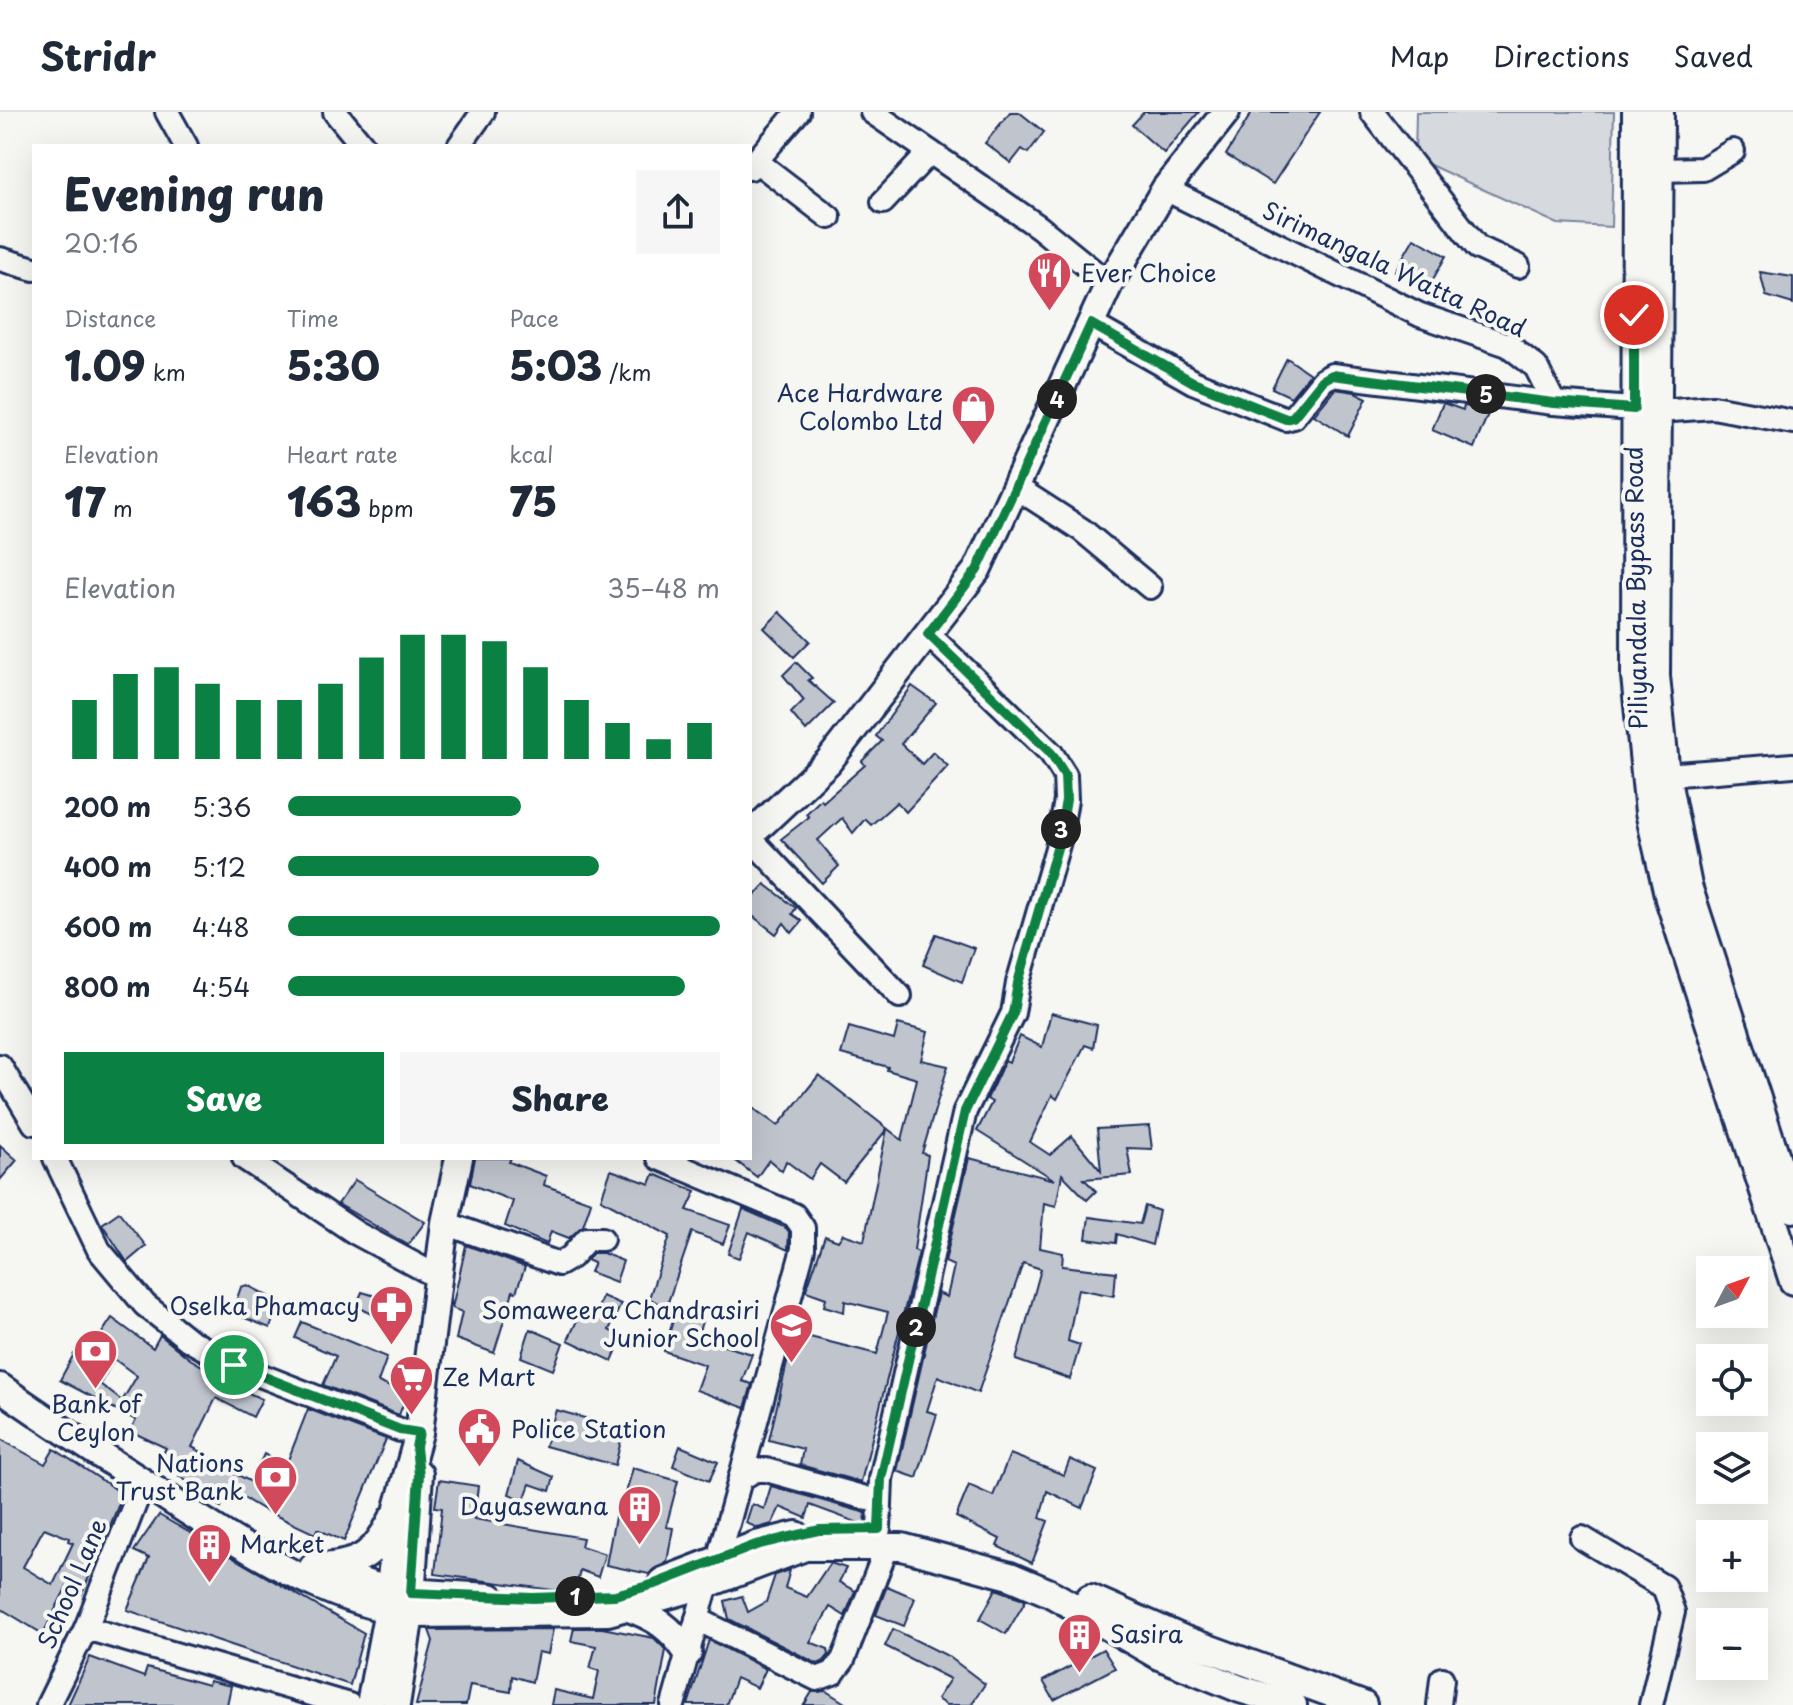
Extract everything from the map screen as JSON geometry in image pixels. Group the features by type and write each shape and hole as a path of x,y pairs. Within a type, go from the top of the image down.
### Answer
{"main road":[{"path":"752,835 828,762 977,570 1109,284 1165,189 1226,112"},
{"name":"Piliyandala Bypass Road","path":"1636,112 1656,676 1666,775 1688,886 1793,1209"},
{"name":"Piliyandala Bypass Road","path":"1660,112 1635,676 1649,812 1669,899 1793,1281"},
{"path":"315,1567 347,1565 366,1556 381,1541 398,1508 417,1440 445,1223 459,1160"},
{"path":"0,1387 72,1438 285,1572 400,1602 564,1614 608,1612 707,1584 805,1547 883,1538 900,1530 1005,1556 1094,1601 1252,1665 1363,1705"},
{"path":"370,1705 400,1602 419,1475 417,1440"},
{"path":"396,1705 400,1602 398,1508"},
{"path":"186,1510 400,1602 615,1595 655,1584 756,1545 819,1530 883,1538 902,1547 1010,1576 1050,1593 1238,1697 1293,1705"},
{"path":"626,1607 659,1620 673,1631 688,1653"}],"street":[{"path":"167,112 185,144"},
{"path":"335,112 361,144"},
{"path":"460,144 483,112"},
{"path":"798,112 753,164 829,217"},
{"path":"872,112 1039,227 1109,284"},
{"path":"1372,112 1477,247 1518,266"},
{"path":"1659,170 1703,169 1733,151"},
{"path":"883,202 930,152"},
{"name":"Sirimangala Watta Road","path":"1165,189 1420,315 1508,345 1536,367 1554,403"},
{"path":"0,259 32,268"},
{"path":"1091,324 1193,382 1286,419 1293,417 1323,380 1332,375 1554,403 1646,410 1713,407 1793,422"},
{"path":"1017,488 1082,530 1150,587"},
{"path":"697,1619 793,1670 817,1679 833,1673 843,1660 883,1538 881,1479 965,1111 1013,1013 1018,983 1059,841 1066,800 1065,775 1051,753 928,634"},
{"path":"1666,775 1793,765"},
{"path":"752,839 900,996"},
{"path":"0,1066 32,1120"},
{"path":"56,1160 107,1260 145,1305 189,1340 244,1369 400,1430 417,1440"},
{"path":"247,1160 356,1233 438,1277"},
{"path":"664,1160 794,1215 803,1228 803,1249 718,1560 707,1584 673,1705"},
{"path":"445,1223 559,1264 571,1257 587,1239 602,1239"},
{"path":"740,1479 755,1470 766,1470 880,1502"},
{"name":"School Lane","path":"48,1705 86,1628 143,1483"},
{"path":"1582,1538 1664,1587 1673,1612 1651,1705"},
{"path":"86,1628 349,1705"},
{"path":"1238,1697 1252,1665"},
{"path":"1439,1705 1442,1679"}],"shaded area":[{"path":"1416,112 1614,112 1611,227 1558,224 1415,158"}],"building":[{"path":"1010,112 1019,112 1044,132 1028,153 1022,149 1011,163 985,143"},
{"path":"1144,112 1199,112 1164,153 1132,125"},
{"path":"1252,112 1320,112 1273,184 1226,155"},
{"path":"1414,238 1446,256 1427,290 1395,271"},
{"path":"1760,272 1793,277 1793,304 1766,296"},
{"path":"1287,358 1310,374 1291,397 1272,388"},
{"path":"1335,389 1355,392 1367,398 1348,436 1314,415"},
{"path":"1443,403 1463,410 1464,406 1490,409 1474,448 1432,430"},
{"path":"780,612 810,641 794,657 764,628"},
{"path":"796,662 812,678 808,680 834,703 806,731 791,713 804,700 783,675"},
{"path":"912,686 936,703 901,744 922,764 933,752 948,766 906,812 897,802 871,825 865,819 853,833 842,818 818,840 839,866 822,883 781,839 809,817 806,814 821,799 823,802 865,765 862,761 882,741 876,736"},
{"path":"765,884 796,908 792,914 802,921 792,933 784,923 776,934 752,916 752,898"},
{"path":"936,934 974,948 962,982 923,965"},
{"path":"1051,1013 1097,1025 1093,1048 1085,1045 1057,1099 1052,1095 1030,1142 1050,1155 1072,1136 1101,1171 1097,1129 1149,1126 1152,1149 1127,1148 1132,1175 1084,1179 1096,1191 1087,1200 1062,1174 1056,1206 1044,1203 1040,1248 1063,1253 1062,1266 1116,1272 1114,1296 1078,1289 1068,1341 1080,1345 1070,1379 1016,1360 1041,1269 1023,1263 978,1393 938,1376 927,1411 937,1414 917,1478 897,1471 938,1293 947,1297 954,1266 945,1262 969,1158 1055,1180 977,1131 992,1102 987,1099 1020,1036 1042,1047"},
{"path":"898,1024 928,1032 921,1060 948,1066 922,1153 928,1155 914,1250 919,1252 861,1482 800,1465 803,1449 769,1440 794,1333 877,1354 888,1312 845,1301 844,1312 824,1306 826,1298 806,1291 825,1236 838,1241 843,1234 864,1241 887,1129 844,1182 820,1164 810,1179 786,1161 782,1171 769,1160 757,1177 735,1160 752,1160 752,1107 778,1126 819,1075 902,1140 917,1079 841,1054 849,1027 894,1040"},
{"path":"0,1145 17,1160 0,1180"},
{"path":"475,1160 510,1160 546,1176 544,1185 591,1202 583,1226 569,1238 551,1231 547,1244 505,1226 513,1201 470,1184"},
{"path":"611,1170 650,1184 654,1174 696,1191 687,1210 730,1225 723,1244 692,1232 666,1308 649,1298 670,1236 601,1199"},
{"path":"355,1180 425,1222 408,1245 338,1204"},
{"path":"1145,1206 1159,1211 1152,1245 1117,1234 1116,1243 1086,1239 1089,1217 1140,1224"},
{"path":"743,1209 786,1228 789,1232 788,1250 749,1232 739,1258 728,1254"},
{"path":"119,1212 146,1246 127,1262 102,1224"},
{"path":"466,1245 525,1267 516,1292 513,1291 494,1353 456,1339 462,1312 452,1308"},
{"path":"593,1253 603,1253 623,1261 616,1282 590,1272 594,1263 587,1260"},
{"path":"247,1285 280,1302 270,1328 232,1313 241,1287"},
{"path":"362,1292 399,1303 390,1323 356,1306"},
{"path":"602,1296 621,1304 609,1330 622,1338 612,1361 568,1340 579,1316 595,1318"},
{"path":"677,1307 704,1315 697,1338 752,1354 742,1381 752,1384 745,1408 696,1390 705,1365 664,1351"},
{"path":"112,1318 153,1348 160,1335 190,1359 223,1378 222,1381 262,1399 253,1417 216,1398 192,1447 251,1482 264,1454 286,1465 308,1409 386,1439 344,1541 317,1529 315,1534 230,1490 221,1507 201,1495 203,1492 179,1476 182,1470 161,1457 166,1448 130,1431 136,1420 60,1380 74,1354 84,1360","holes":["114,1359 137,1376 122,1401 100,1384"]},
{"path":"302,1322 387,1357 378,1382 407,1394 399,1415 323,1385 336,1356 295,1338"},
{"path":"530,1329 563,1343 553,1370 521,1357"},
{"path":"556,1410 624,1429 615,1465 545,1446"},
{"path":"0,1439 45,1464 54,1449 123,1494 82,1594 67,1586 43,1634 0,1608","holes":["44,1528 69,1538 68,1541 73,1543 53,1585 23,1567"]},
{"path":"680,1446 718,1462 709,1481 673,1466"},
{"path":"1010,1454 1064,1475 1070,1459 1097,1471 1082,1508 1047,1491 1040,1518 1048,1521 1032,1563 997,1546 1000,1539 956,1517 969,1485 993,1496"},
{"path":"518,1461 554,1477 550,1491 530,1484 524,1500 509,1494"},
{"path":"633,1468 678,1481 666,1527 673,1528 667,1562 649,1574 606,1565 615,1517 619,1517"},
{"path":"439,1480 478,1486 474,1519 583,1538 581,1546 605,1554 598,1577 580,1570 575,1593 435,1574 442,1508 435,1507"},
{"path":"771,1486 866,1513 865,1523 810,1505 806,1518 780,1507 772,1524 758,1528 746,1523 752,1504 764,1509"},
{"name":"Market","path":"159,1515 364,1633 350,1685 127,1610 149,1558 134,1551"},
{"path":"830,1563 846,1568 839,1582 855,1591 845,1616 830,1607 810,1642 828,1649 829,1655 824,1661 818,1664 729,1619 725,1601 742,1596 748,1612 766,1602 775,1575 790,1570 785,1588 807,1597"},
{"path":"887,1586 915,1598 904,1626 876,1615"},
{"path":"996,1589 1026,1600 1006,1634 980,1619"},
{"path":"574,1628 602,1628 654,1638 666,1650 656,1705 551,1705 554,1690 593,1699 599,1671 590,1668 596,1646 571,1641"},
{"path":"553,1629 548,1654 538,1652 532,1682 512,1676 511,1692 470,1685 466,1705 416,1705 433,1641 429,1630"},
{"path":"893,1629 948,1656 985,1684 971,1705 946,1705 937,1699 950,1679 885,1646"},
{"path":"709,1640 766,1669 757,1688 736,1678 726,1705 688,1705"},
{"name":"Sasira","path":"1103,1649 1115,1668 1054,1700 1043,1681"},
{"path":"90,1657 144,1677 147,1668 208,1685 209,1681 231,1686 227,1705 68,1705"},
{"path":"826,1691 848,1705 804,1705 812,1692"}],"place":[{"name":"Ever Choice","path":"1050,313"},
{"name":"Ace Hardware Colombo Ltd","path":"974,447"},
{"name":"Oselka Phamacy","path":"391,1346"},
{"name":"Somaweera Chandrasiri Junior School","path":"791,1364"},
{"name":"Bank of Ceylon","path":"96,1390"},
{"name":"Ze Mart","path":"411,1417"},
{"name":"Police Station","path":"480,1469"},
{"name":"Nations Trust Bank","path":"275,1517"},
{"name":"Dayasewana","path":"639,1546"},
{"name":"Market","path":"209,1584"},
{"name":"Sasira","path":"1079,1674"}],"route":[{"path":"234,1365 400,1430 419,1433 411,1593 533,1598 615,1595 655,1584 756,1545 819,1530 879,1529 881,1479 965,1111 1013,1013 1018,983 1059,841 1066,800 1065,775 1051,753 989,689 928,634 977,570 1091,324 1193,382 1286,419 1293,417 1323,380 1332,375 1554,403 1634,409 1634,315"}]}
